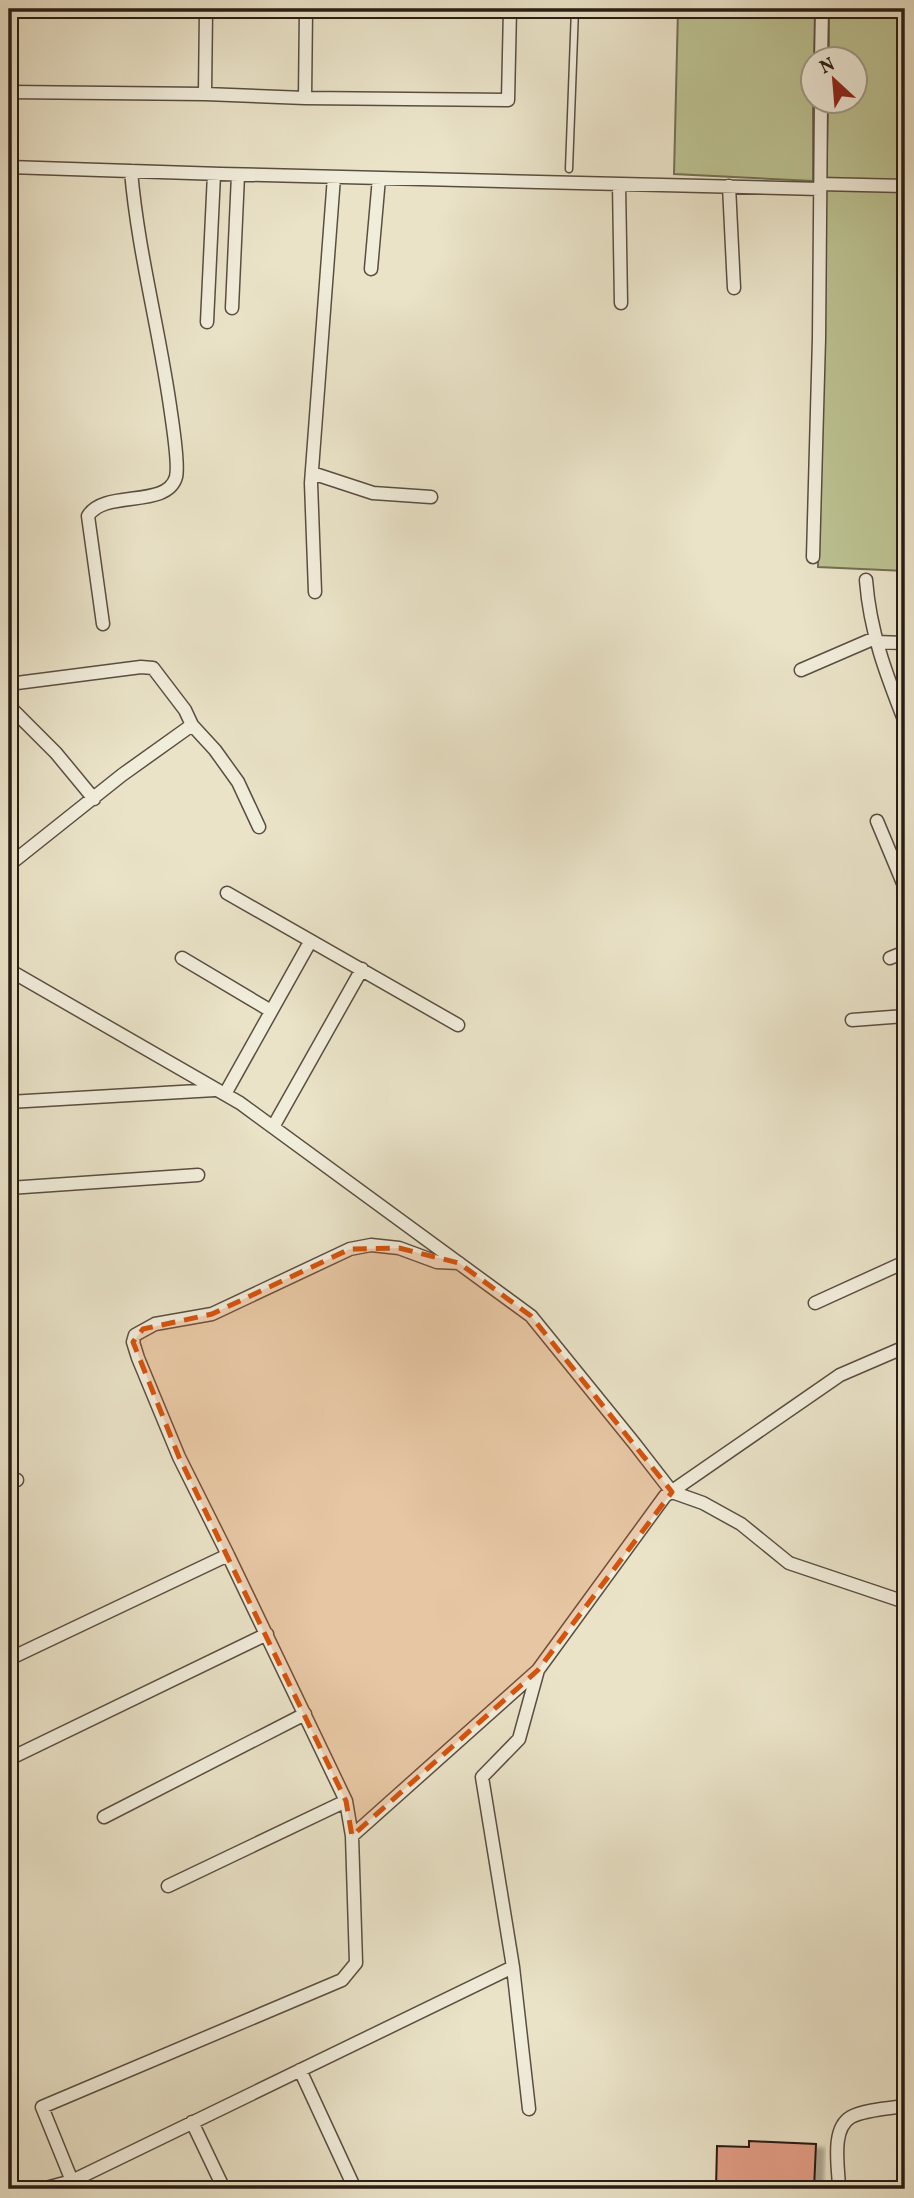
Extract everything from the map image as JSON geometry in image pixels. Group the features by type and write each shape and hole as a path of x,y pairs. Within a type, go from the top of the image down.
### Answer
{"street":[{"path":"205,94 206,9"},
{"path":"305,98 306,9"},
{"path":"9,92 508,100 510,9"},
{"path":"821,46 822,9"},
{"path":"813,557 821,116"},
{"path":"9,167 619,184 905,186"},
{"path":"103,624 88,516 92,509 101,504 159,494 170,486 176,477 166,373 135,219 131,171"},
{"path":"207,322 214,174"},
{"path":"232,308 237,175"},
{"path":"315,592 312,473 334,177"},
{"path":"371,270 379,178"},
{"path":"619,184 621,303"},
{"path":"729,186 734,288"},
{"path":"312,473 373,493 431,497"},
{"path":"866,580 875,640 905,722"},
{"path":"801,670 875,640 905,643"},
{"path":"9,684 141,667 153,668 185,710 192,725 215,750 244,791 259,827"},
{"path":"9,706 56,753 94,799"},
{"path":"9,865 122,775 192,725"},
{"path":"877,821 905,888"},
{"path":"227,893 458,1025"},
{"path":"221,1092 310,942"},
{"path":"890,958 905,952"},
{"path":"181,958 271,1011"},
{"path":"273,1127 362,969"},
{"path":"9,970 221,1092 531,1316 671,1492 703,1503 741,1524 789,1563 905,1602"},
{"path":"852,1020 905,1016"},
{"path":"9,1102 221,1092"},
{"path":"9,1188 198,1175"},
{"path":"73,2185 42,2107 342,1980 355,1963 352,1836 346,1801 267,1634 178,1457 138,1358 133,1342 135,1335 155,1324 212,1314 350,1249 371,1245 399,1248 437,1262 459,1263"},
{"path":"816,1303 905,1262"},
{"path":"352,1836 538,1670 665,1496 840,1375 905,1348"},
{"path":"9,1659 228,1555"},
{"path":"9,1759 267,1634"},
{"path":"528,2109 513,1967 482,1777 519,1739 538,1670"},
{"path":"104,1817 305,1714"},
{"path":"169,1886 346,1801"},
{"path":"42,2189 73,2185 192,2122 513,1967"},
{"path":"300,2070 355,2189"},
{"path":"839,2189 839,2135 844,2122 853,2115 905,2106"},
{"path":"192,2122 224,2189"}],"lane":[{"path":"569,169 575,9"}],"highlighted area":[{"path":"399,1248 459,1263 531,1316 672,1492 538,1670 352,1836 346,1801 179,1457 133,1342 143,1329 212,1314 350,1249"}],"green space":[{"path":"678,9 815,9 814,46 799,46 799,116 813,116 813,181 674,174"},
{"path":"829,9 905,9 905,571 818,567 828,116 869,116 869,46 829,46"}],"building":[{"path":"749,2141 816,2144 814,2189 716,2189 717,2146 749,2147"}]}
